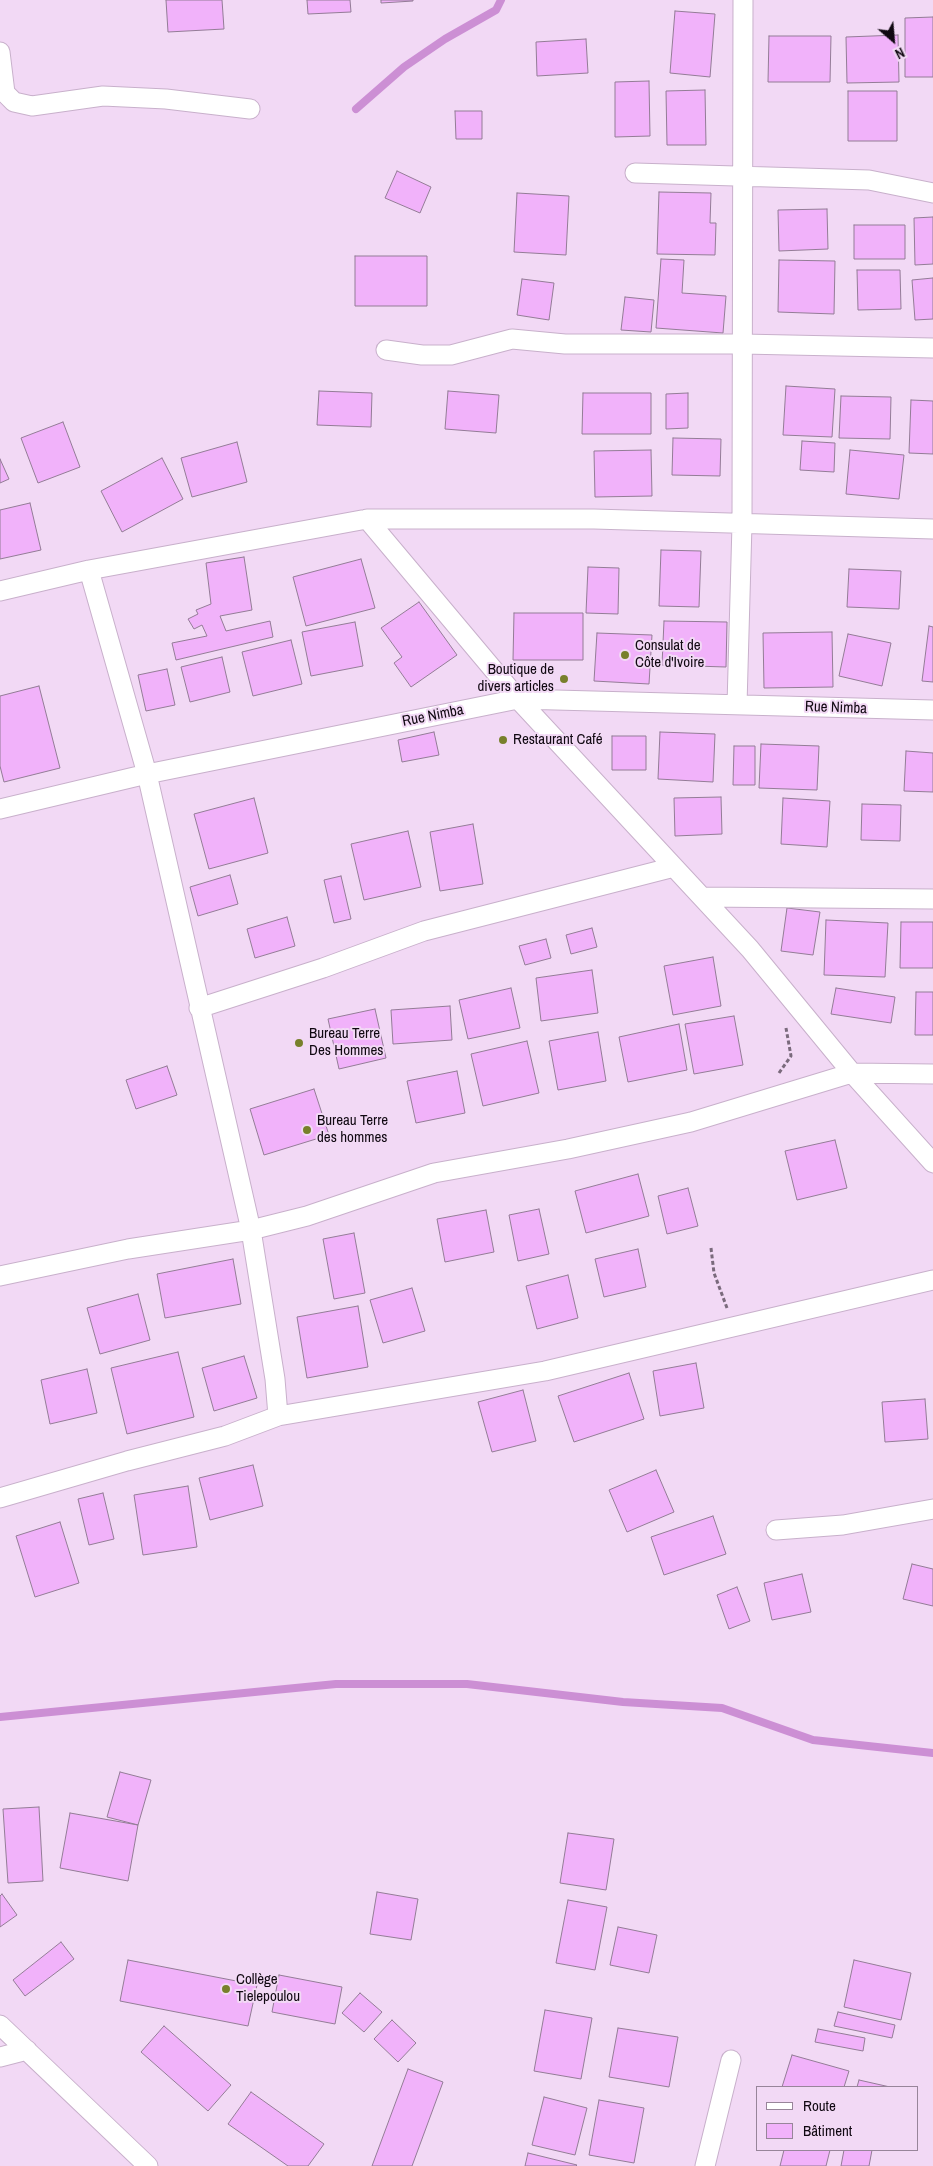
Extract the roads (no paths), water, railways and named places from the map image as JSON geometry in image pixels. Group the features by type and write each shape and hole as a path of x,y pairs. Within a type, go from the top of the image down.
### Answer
{"street":[{"path":"737,705 742,524 743,0"},
{"path":"0,52 5,93 14,102 32,106 103,96 166,99 250,109"},
{"path":"636,173 869,180 933,193"},
{"path":"386,350 422,355 451,355 512,339 565,344 742,344 933,348"},
{"path":"367,519 518,699 750,949 852,1073 933,1163"},
{"path":"0,591 89,570 367,519 594,519 933,529"},
{"path":"89,570 147,774 198,1008 251,1230 275,1378 278,1416"},
{"name":"Rue Nimba","path":"0,808 147,774 518,699 933,710"},
{"path":"198,1008 323,968 424,931 674,867"},
{"path":"702,897 933,899"},
{"path":"0,1276 128,1249 251,1230 307,1216 434,1173 568,1149 691,1122 852,1073 933,1074"},
{"path":"0,1498 127,1461 225,1436 278,1416 545,1371 933,1280"},
{"path":"776,1530 843,1525 933,1509"},
{"path":"0,2025 148,2166"},
{"path":"0,2057 27,2050"},
{"path":"705,2166 730,2060"}],"waterway":[{"path":"356,109 404,67 445,39 496,10 501,0"},
{"path":"0,1717 336,1684 467,1684 623,1702 722,1708 813,1740 933,1753"}],"place":[{"name":"Consulat de Côte d'Ivoire","path":"625,655"},
{"name":"Boutique de divers articles","path":"564,679"},
{"name":"Restaurant Café","path":"503,740"},
{"name":"Bureau Terre Des Hommes","path":"299,1043"},
{"name":"Bureau Terre des hommes","path":"307,1130"},
{"name":"Collège Tielepoulou","path":"226,1989"}]}
